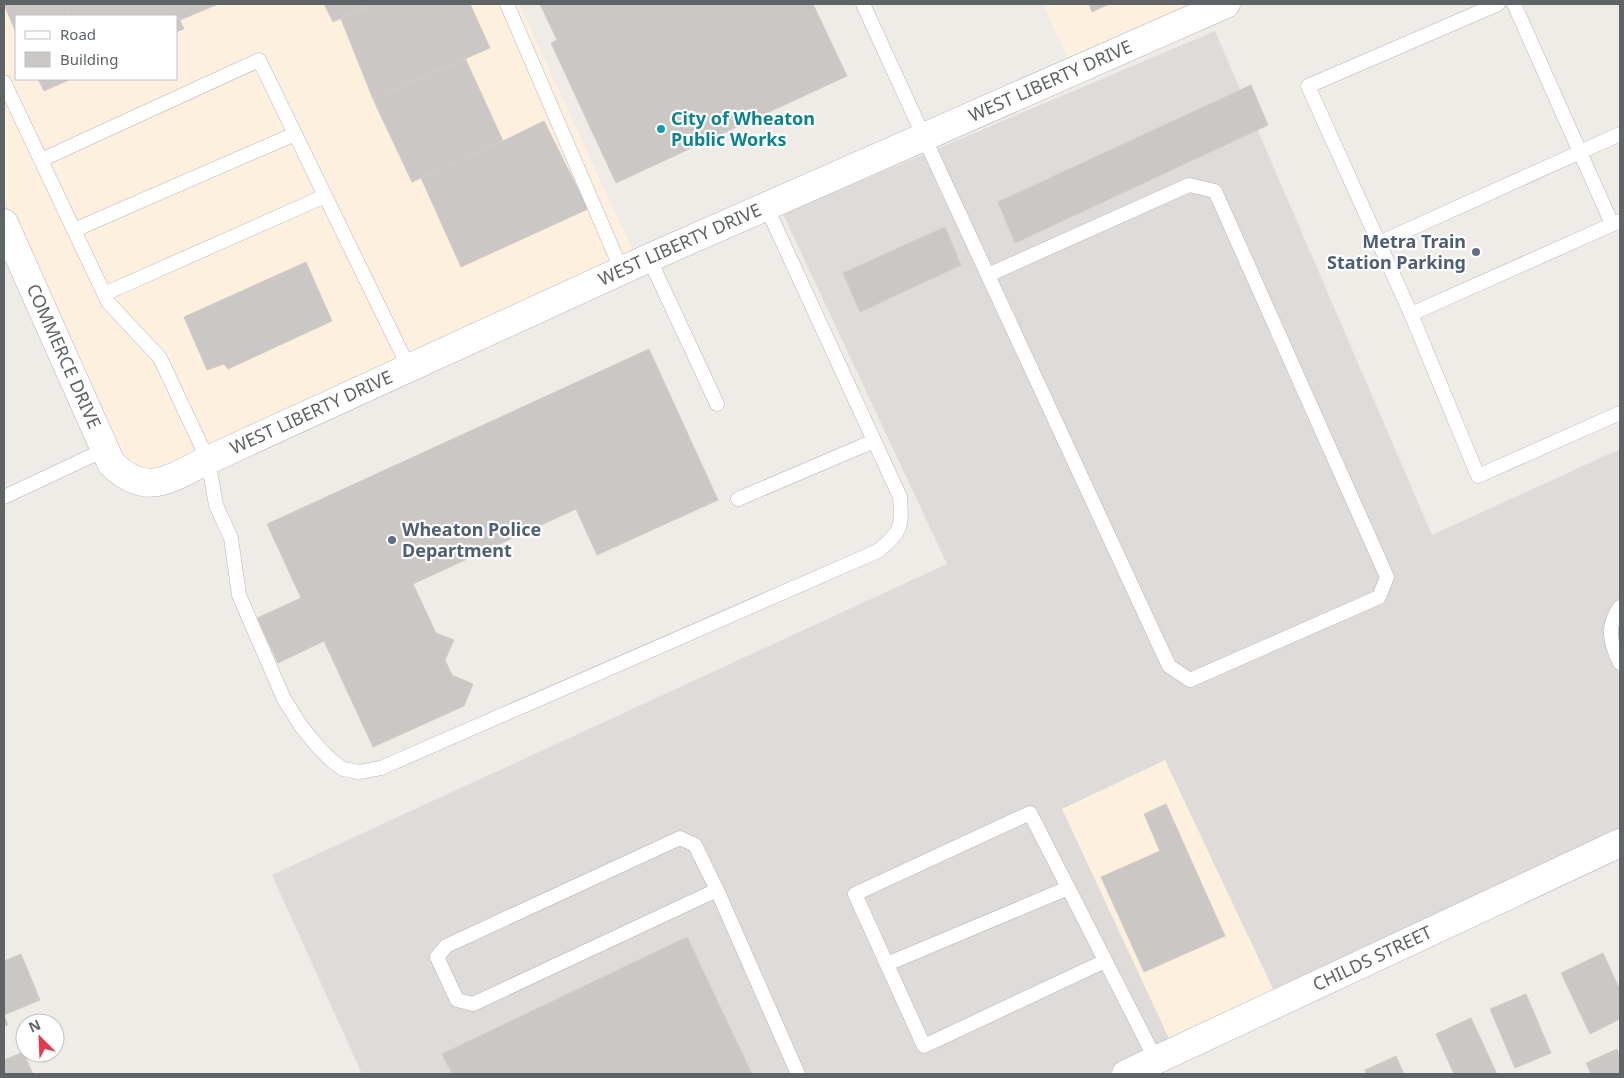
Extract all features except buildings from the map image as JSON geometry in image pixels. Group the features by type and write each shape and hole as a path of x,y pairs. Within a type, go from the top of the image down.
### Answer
{"street":[{"name":"WEST LIBERTY DRIVE","path":"134,481 153,483 164,480 649,258 924,137 1187,11 1226,4"},
{"name":"COMMERCE DRIVE","path":"4,224 111,464 122,474 134,481"},
{"name":"CHILDS STREET","path":"1126,1074 1620,843"}],"lane":[{"path":"507,4 622,271"},
{"path":"862,4 1168,666 1190,680 1379,597 1387,577 1215,191 1189,186 988,275"},
{"path":"1498,4 1308,86 1410,314 1478,476 1620,413"},
{"path":"1410,314 1616,222 1580,152 1514,4"},
{"path":"41,160 259,60 409,368"},
{"path":"4,82 108,302 160,358 208,460 216,505 231,538 239,595 284,699 301,726 332,762 343,769 359,772 381,768 878,551 896,536 901,518 900,497 766,206"},
{"path":"74,230 295,134"},
{"path":"1378,243 1620,134"},
{"path":"104,294 325,196"},
{"path":"649,258 717,404"},
{"path":"738,499 874,441"},
{"path":"4,497 104,450"},
{"path":"1620,607 1613,616 1610,635 1620,663"},
{"path":"1105,961 924,1046 855,894 1030,812 1156,1060"},
{"path":"717,890 473,1004 457,1000 437,957 446,946 680,838 695,845 717,890 798,1074"},
{"path":"887,964 1068,888"}],"shaded area":[{"path":"4,4 519,4 643,273 138,498 4,196"},
{"path":"1043,4 1215,4 1072,67"},
{"path":"1215,31 1432,535 1620,449 1620,830 1276,995 1165,760 1062,809 1172,1045 1106,1074 362,1074 272,875 947,564 783,214"},
{"path":"1165,760 1276,995 1172,1045 1062,809"}],"place":[{"name":"City of Wheaton Public Works","path":"661,129"},
{"name":"Metra Train Station Parking","path":"1476,252"},
{"name":"Wheaton Police Department","path":"392,540"}]}
